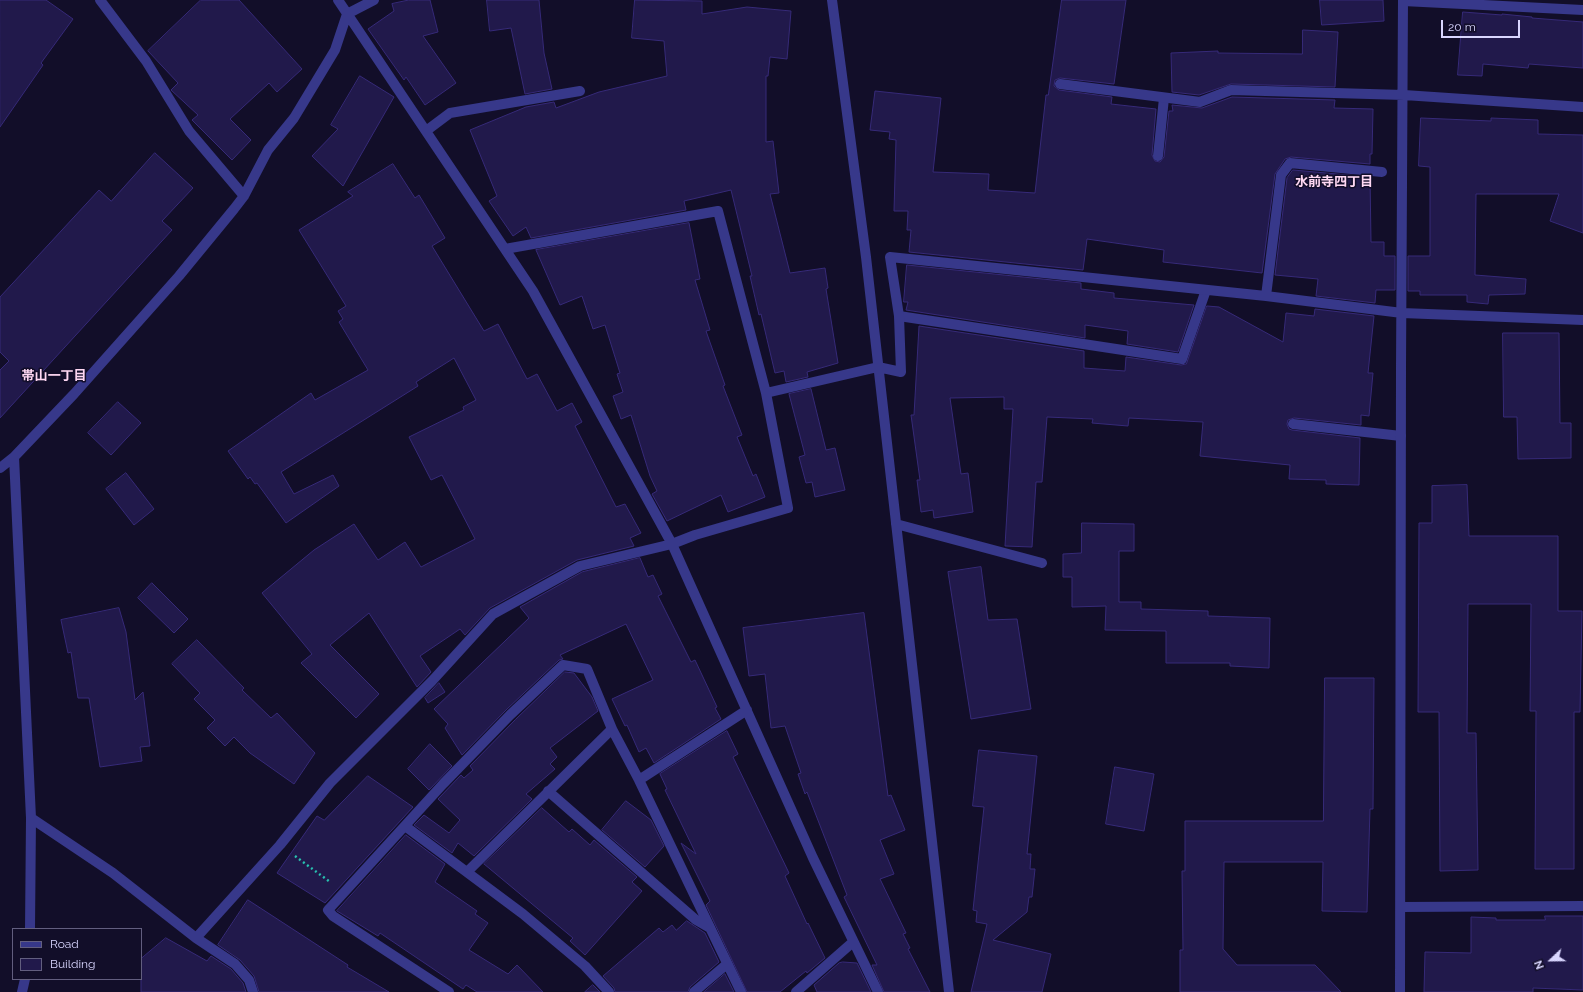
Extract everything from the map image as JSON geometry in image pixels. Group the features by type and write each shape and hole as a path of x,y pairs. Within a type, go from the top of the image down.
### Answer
{"street":[{"path":"100,0 146,61 189,131 244,196"},
{"path":"338,0 533,291 672,544 853,942 878,992"},
{"path":"0,468 14,457 74,394 168,288 234,209 244,196 268,150 294,118 335,50 347,14 374,0"},
{"path":"832,0 866,257 948,992"},
{"path":"1400,992 1400,436 1404,95 1403,0 1583,10"},
{"path":"1060,84 1200,102 1231,90 1404,95 1583,107"},
{"path":"426,131 450,113 580,91"},
{"path":"1158,156 1164,98"},
{"path":"1266,296 1281,175 1290,163 1382,172"},
{"path":"196,938 280,845 330,783 432,681 493,614 580,566 672,544 695,535 788,508 766,393 718,211 505,249"},
{"path":"766,393 878,367 901,372 899,316 890,257 1266,296 1402,313 1583,320"},
{"path":"899,316 1182,359 1206,290"},
{"path":"1293,424 1400,436"},
{"path":"14,457 31,818 30,928"},
{"path":"896,524 1042,563"},
{"path":"449,992 333,916 328,910 510,715 563,664 587,669 612,729 639,780 740,992"},
{"path":"639,780 747,710"},
{"path":"467,872 612,729"},
{"path":"548,791 696,920 710,928"},
{"path":"31,818 112,873 196,938 235,964 249,980 253,992"},
{"path":"405,826 523,914 585,966 609,992"},
{"path":"1401,907 1583,906"},
{"path":"796,992 853,942"},
{"path":"694,992 727,964"},
{"path":"22,992 25,980"}],"path":[{"path":"280,845 345,893"}],"building":[{"path":"0,0 46,0 73,19 41,63 43,65 0,127"},
{"path":"201,0 239,0 302,69 277,92 269,83 230,119 251,140 232,160 192,120 198,115 171,90 178,83 148,51"},
{"path":"409,0 430,0 438,32 423,36 456,83 425,105 406,77 404,80 368,29 394,11 392,4"},
{"path":"487,0 539,0 544,53 552,89 525,94 511,28 490,31"},
{"path":"635,0 702,1 702,14 747,7 791,11 787,59 770,57 768,76 766,76 766,142 773,141 779,193 770,194 790,273 825,268 828,288 826,289 838,363 807,372 808,377 786,382 784,371 775,373 761,314 759,315 750,276 752,276 731,190 684,201 686,210 531,238 526,227 513,236 489,201 497,196 470,130 526,107 554,102 556,108 599,92 667,76 664,41 632,38"},
{"path":"1062,0 1126,0 1114,84 1060,78 1055,80 1054,86 1059,90 1112,97 1111,104 1156,109 1152,155 1155,161 1160,162 1164,157 1169,111 1173,111 1172,105 1202,108 1232,97 1335,100 1334,108 1373,109 1372,154 1370,154 1370,164 1291,157 1285,159 1275,174 1262,273 1163,262 1164,250 1087,239 1083,270 909,252 911,230 907,230 908,211 894,211 896,140 889,139 890,132 870,130 875,91 941,98 933,172 989,174 988,190 1035,193 1046,95 1048,95"},
{"path":"1320,0 1383,0 1384,21 1322,25"},
{"path":"1463,12 1502,14 1583,22 1583,68 1529,64 1528,68 1483,64 1482,76 1458,75"},
{"path":"1303,30 1338,32 1335,87 1231,84 1199,95 1172,92 1171,53 1218,51 1218,53 1302,54"},
{"path":"360,76 394,97 343,186 312,156 338,129 331,125"},
{"path":"1421,118 1491,121 1491,118 1538,120 1538,134 1583,135 1583,233 1550,221 1559,194 1476,194 1475,275 1526,279 1525,294 1489,295 1488,304 1467,302 1467,295 1420,295 1420,291 1408,291 1408,256 1430,256 1430,167 1419,166"},
{"path":"155,153 193,188 162,221 172,230 0,418 0,370 9,361 0,352 0,297 99,190 111,201"},
{"path":"393,164 415,198 419,195 445,238 432,246 484,331 498,324 527,379 537,374 557,411 572,403 582,422 575,426 616,507 625,504 641,533 630,538 634,546 577,560 490,608 465,635 460,629 420,656 431,672 417,687 369,613 330,645 379,694 356,718 301,663 312,654 262,593 314,550 354,524 378,560 405,542 421,567 475,539 442,475 431,480 409,437 464,410 463,407 476,400 454,358 416,382 418,386 281,472 294,494 333,475 339,486 286,523 257,483 255,484 250,477 248,479 228,451 311,393 315,400 368,370 339,322 343,319 338,311 346,306 299,230 353,196 348,192"},
{"path":"1293,170 1370,177 1371,242 1384,242 1384,256 1395,256 1395,290 1376,290 1375,303 1316,296 1318,279 1275,275 1287,178"},
{"path":"689,223 700,279 695,280 710,330 706,331 725,385 723,386 742,435 737,437 753,476 756,474 765,497 728,512 721,495 667,521 652,494 657,491 650,476 631,415 621,419 613,396 623,392 617,374 620,373 605,325 593,329 582,296 560,305 536,250"},
{"path":"907,265 1081,283 1081,289 1114,293 1114,298 1194,305 1178,352 1127,344 1128,331 1085,325 1085,338 906,310 908,302 904,302"},
{"path":"1207,306 1219,307 1283,342 1286,313 1314,316 1315,309 1374,316 1368,373 1373,373 1369,416 1361,415 1361,425 1294,418 1288,420 1287,424 1289,429 1292,430 1360,438 1359,485 1326,484 1326,480 1289,479 1290,465 1200,456 1203,422 1129,418 1128,426 1092,423 1093,419 1047,417 1042,482 1036,482 1032,547 1005,546 1013,409 1004,409 1004,397 950,398 961,474 968,473 973,512 934,518 933,510 921,512 917,480 920,480 911,415 914,415 919,326 1084,351 1084,368 1125,371 1126,357 1181,365 1186,364"},
{"path":"1503,333 1559,333 1560,423 1571,423 1571,458 1518,459 1517,417 1504,417"},
{"path":"811,389 826,450 835,448 845,490 815,497 812,482 806,483 799,457 805,455 789,394"},
{"path":"118,402 141,423 111,455 88,433"},
{"path":"126,473 154,509 134,525 106,489"},
{"path":"1467,485 1469,536 1558,536 1558,611 1582,611 1580,712 1574,712 1574,869 1535,869 1536,711 1530,711 1531,604 1468,604 1467,733 1476,733 1478,870 1440,871 1439,712 1418,712 1419,523 1432,523 1432,486"},
{"path":"1082,523 1134,524 1134,551 1119,551 1119,602 1141,602 1141,609 1208,611 1208,616 1270,618 1269,668 1230,666 1230,663 1166,663 1166,631 1105,630 1106,606 1072,607 1072,577 1063,577 1063,554 1081,553"},
{"path":"640,558 648,577 653,575 662,594 658,596 691,662 695,660 721,719 654,763 646,748 639,752 627,725 625,726 612,699 653,680 626,624 560,655 563,659 559,660 506,710 462,755 445,728 448,724 434,709 529,618 520,607 582,572"},
{"path":"981,567 988,620 1017,619 1031,709 971,719 948,572"},
{"path":"152,583 188,619 174,633 138,598"},
{"path":"119,608 126,632 135,700 143,692 150,746 140,747 142,761 100,767 89,698 78,698 71,652 68,653 61,620"},
{"path":"864,613 888,796 891,795 905,830 880,840 894,874 880,879 906,933 903,934 910,948 908,949 930,992 884,992 872,965 877,965 844,897 847,895 807,792 805,794 798,774 801,773 785,726 771,728 765,674 749,676 743,628"},
{"path":"197,640 244,688 242,690 271,718 277,713 315,753 294,784 250,753 234,737 225,746 207,728 215,720 194,699 200,693 172,664"},
{"path":"565,672 574,673 592,697 598,711 550,748 557,757 550,764 555,769 526,794 532,799 474,856 458,843 452,853 414,825 424,815 449,833 460,820 438,799 461,775 464,778 473,770 470,766"},
{"path":"1325,678 1374,678 1373,809 1370,809 1367,912 1322,911 1323,862 1224,862 1223,949 1237,965 1315,965 1341,992 1180,992 1180,950 1183,950 1182,871 1185,871 1185,821 1323,821"},
{"path":"439,683 445,692 428,703 425,698"},
{"path":"727,731 738,754 733,757 789,873 785,876 807,924 808,923 825,958 780,992 747,992 706,905 710,901 681,843 696,854 665,790 667,789 660,774"},
{"path":"430,744 452,766 429,790 408,769"},
{"path":"979,750 1037,756 1027,854 1031,854 1030,869 1035,869 1032,897 1029,897 1027,912 993,940 1051,954 1042,992 971,992 987,924 976,922 977,911 973,910 984,807 973,806"},
{"path":"1115,767 1154,774 1144,831 1106,824"},
{"path":"368,776 413,807 325,903 277,873 317,816 324,820"},
{"path":"626,801 651,820 664,846 645,867 602,830"},
{"path":"542,808 569,832 572,829 590,845 594,840 637,877 632,882 642,891 585,955 570,941 573,938 484,864"},
{"path":"406,835 445,864 435,882 477,911 475,914 488,923 469,950 508,974 517,965 543,992 477,992 466,985 463,989 380,933 378,936 337,911"},
{"path":"248,900 348,965 347,967 389,992 259,992 254,976 240,960 218,945"},
{"path":"1545,916 1583,916 1583,990 1533,988 1533,992 1424,992 1425,952 1471,953 1471,917 1496,918 1496,920 1545,920"},
{"path":"687,921 705,933 719,962 690,987 688,992 615,992 614,988 603,976 659,928 663,932 672,925 676,930"},
{"path":"166,938 207,961 211,956 231,969 243,983 246,992 141,992 142,958"},
{"path":"839,963 857,963 871,992 817,992 814,985"},
{"path":"725,974 734,992 704,992"},
{"path":"593,985 600,992 585,992"}],"district":[{"name":"水前寺四丁目","path":"1334,182"},
{"name":"帯山一丁目","path":"54,376"}]}
